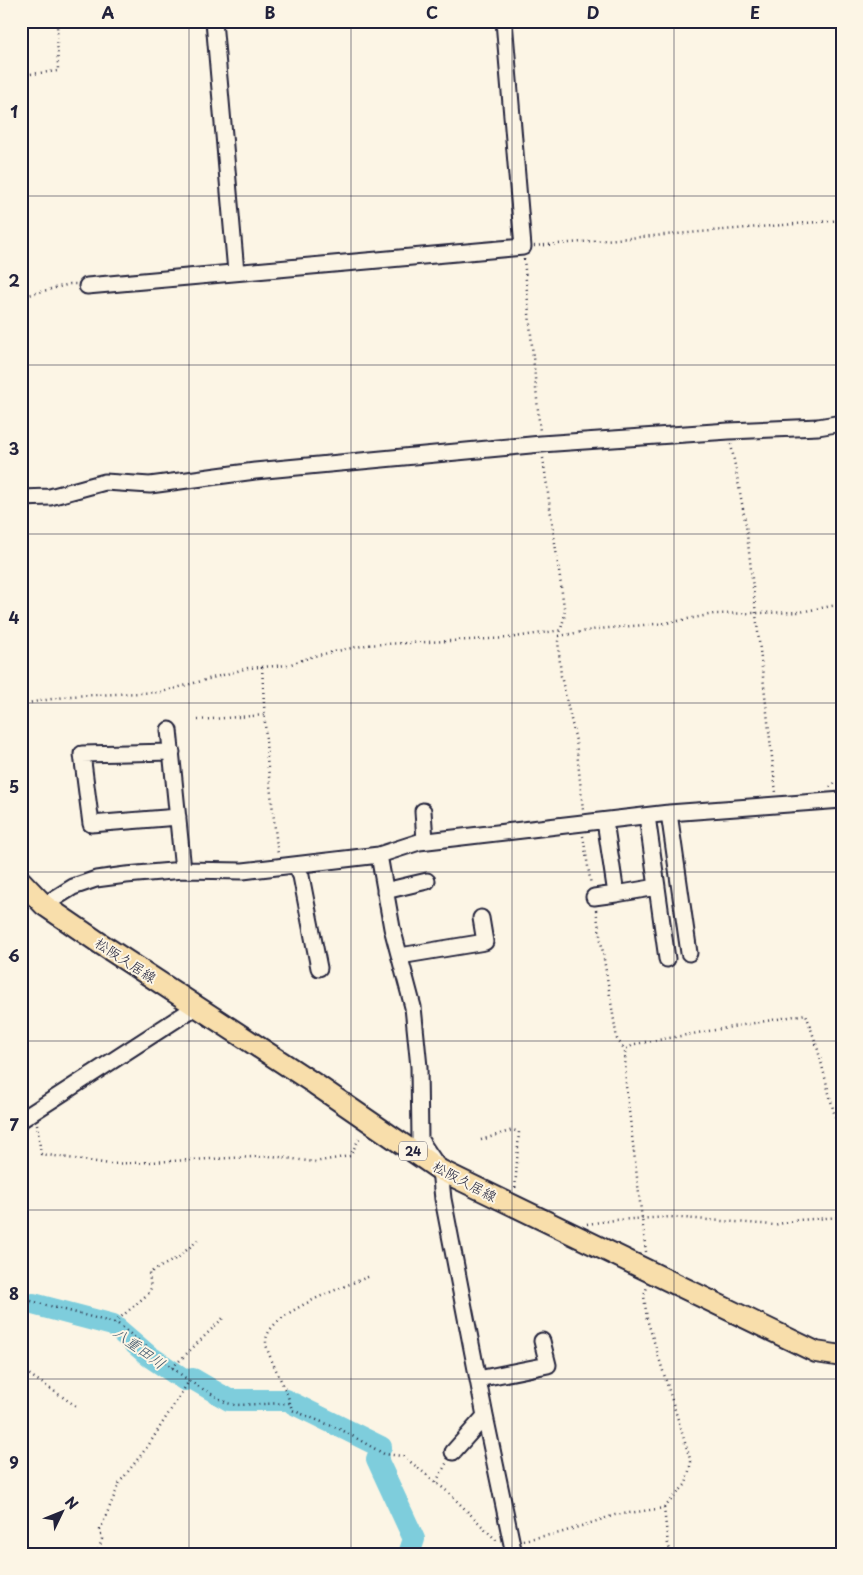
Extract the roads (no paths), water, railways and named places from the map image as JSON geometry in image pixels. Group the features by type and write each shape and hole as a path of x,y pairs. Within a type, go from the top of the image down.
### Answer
{"main road":[{"name":"松阪久居線","path":"21,881 44,905 440,1170 816,1352 842,1356"}],"street":[{"path":"214,21 236,272"},
{"path":"87,286 523,247 504,21"},
{"path":"21,498 50,497 105,482 150,485 347,461 541,444 818,427 842,423"},
{"path":"170,730 184,870"},
{"path":"172,752 82,754 91,824 178,817"},
{"path":"44,905 73,887 96,879 184,870 243,871 296,866 379,855 425,841 669,813 842,800"},
{"path":"423,811 425,841"},
{"path":"669,813 689,953"},
{"path":"647,816 667,959"},
{"path":"605,821 616,894"},
{"path":"379,855 385,890 413,1007 419,1067 420,1140 440,1170 443,1199 509,1547"},
{"path":"296,866 301,876 319,968"},
{"path":"385,890 427,881"},
{"path":"594,897 657,887"},
{"path":"400,956 485,942 481,918"},
{"path":"21,1120 196,1006"},
{"path":"478,1379 548,1365 542,1341"},
{"path":"453,1452 485,1416"}],"waterway":[{"name":"八重田川","path":"33,1304 113,1325 149,1356 185,1380"},
{"name":"八重田川","path":"193,1379 229,1400 286,1400"},
{"name":"八重田川","path":"294,1404 381,1447"},
{"name":"八重田川","path":"379,1454 377,1459 414,1539 409,1554"}]}
